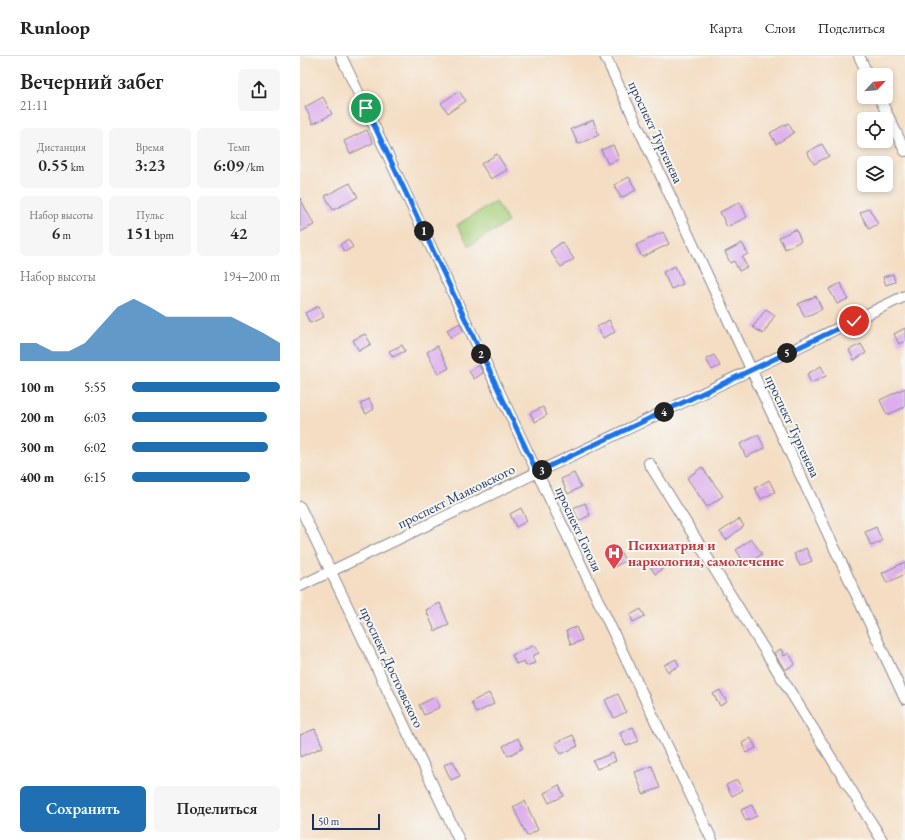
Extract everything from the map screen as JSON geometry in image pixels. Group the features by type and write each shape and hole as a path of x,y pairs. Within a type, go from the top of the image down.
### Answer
{"street":[{"name":"проспект Гоголя","path":"341,56 712,840"},
{"name":"проспект Тургенева","path":"605,56 905,700"},
{"path":"859,56 865,68"},
{"path":"882,104 905,151"},
{"name":"проспект Маяковского","path":"300,586 332,572 905,296"},
{"path":"649,463 882,840"},
{"name":"проспект Достоевского","path":"300,507 459,840"}],"green space":[{"path":"496,201 508,222 469,246 457,225"}],"building":[{"path":"459,91 466,101 448,113 441,103"},
{"path":"323,97 332,114 313,124 305,107"},
{"path":"593,120 599,135 578,144 571,129"},
{"path":"788,123 794,133 776,144 770,133"},
{"path":"367,130 373,143 350,154 344,141"},
{"path":"822,144 829,156 814,164 807,152"},
{"path":"613,145 619,159 608,164 601,150"},
{"path":"497,154 507,170 491,179 481,164"},
{"path":"629,177 636,190 621,198 614,185"},
{"path":"350,183 358,197 333,210 325,196"},
{"path":"300,198 314,225 300,232"},
{"path":"740,202 747,217 727,227 720,212"},
{"path":"869,208 878,224 869,229 860,213"},
{"path":"796,229 801,241 785,249 779,237"},
{"path":"663,232 669,244 642,257 636,245"},
{"path":"348,239 353,247 345,252 340,245"},
{"path":"562,242 574,259 561,267 550,251"},
{"path":"742,243 748,254 742,257 747,267 739,271 734,261 730,263 725,252"},
{"path":"675,266 683,284 671,289 663,272"},
{"path":"893,274 895,282 886,285 883,277"},
{"path":"841,283 848,299 837,304 829,289"},
{"path":"816,296 822,309 805,317 798,304"},
{"path":"319,306 324,317 310,323 305,313"},
{"path":"766,309 775,315 763,334 753,327"},
{"path":"609,320 615,332 603,338 597,327"},
{"path":"460,323 463,331 451,338 447,330"},
{"path":"905,328 905,341 899,344 894,334"},
{"path":"365,334 371,344 359,351 353,340"},
{"path":"861,344 866,353 854,360 849,350"},
{"path":"402,345 405,351 393,357 389,351"},
{"path":"437,346 449,368 438,374 427,352"},
{"path":"714,355 720,366 712,370 706,359"},
{"path":"479,365 483,373 474,379 469,371"},
{"path":"821,366 826,376 811,383 807,374"},
{"path":"905,388 905,407 887,415 880,400"},
{"path":"369,399 374,409 366,414 360,404"},
{"path":"543,407 547,415 535,422 530,413"},
{"path":"758,435 765,448 746,457 740,444"},
{"path":"702,467 723,496 707,507 687,478"},
{"path":"574,473 581,487 568,494 561,479"},
{"path":"769,480 775,492 761,499 755,488"},
{"path":"585,503 590,515 579,521 573,508"},
{"path":"521,508 527,521 516,527 510,514"},
{"path":"739,519 744,526 726,540 720,532"},
{"path":"876,527 882,541 871,546 865,532"},
{"path":"751,539 762,554 746,565 736,550"},
{"path":"806,548 812,561 800,566 794,554"},
{"path":"619,549 625,561 614,567 608,554"},
{"path":"660,560 664,568 655,574 650,566"},
{"path":"905,562 905,574 887,583 882,573"},
{"path":"440,603 449,625 435,631 426,610"},
{"path":"641,609 645,616 633,622 630,615"},
{"path":"576,627 582,640 571,645 566,631"},
{"path":"535,645 539,653 532,656 535,663 526,666 524,661 516,664 512,655"},
{"path":"781,649 784,656 789,653 795,664 785,670 774,653"},
{"path":"676,659 679,666 668,672 664,665"},
{"path":"720,690 727,702 720,706 713,694"},
{"path":"489,693 494,704 476,713 471,702"},
{"path":"618,694 626,712 614,718 605,700"},
{"path":"435,697 440,707 424,715 419,705"},
{"path":"633,727 639,741 626,746 620,733"},
{"path":"315,729 323,747 300,757 300,735"},
{"path":"573,735 578,746 561,754 555,743"},
{"path":"518,738 523,748 508,756 503,746"},
{"path":"751,738 756,748 746,753 742,743"},
{"path":"613,753 616,761 597,769 593,761"},
{"path":"453,761 460,776 451,780 444,765"},
{"path":"652,766 660,788 643,794 635,772"},
{"path":"737,780 743,790 732,796 726,785"},
{"path":"559,785 564,796 549,803 544,793"},
{"path":"525,801 538,830 527,836 513,807"},
{"path":"752,805 757,816 746,821 741,810"}],"place":[{"name":"Психиатрия и наркология, самолечение","path":"614,570"}],"route":[{"path":"366,108 537,472 854,321"}]}
